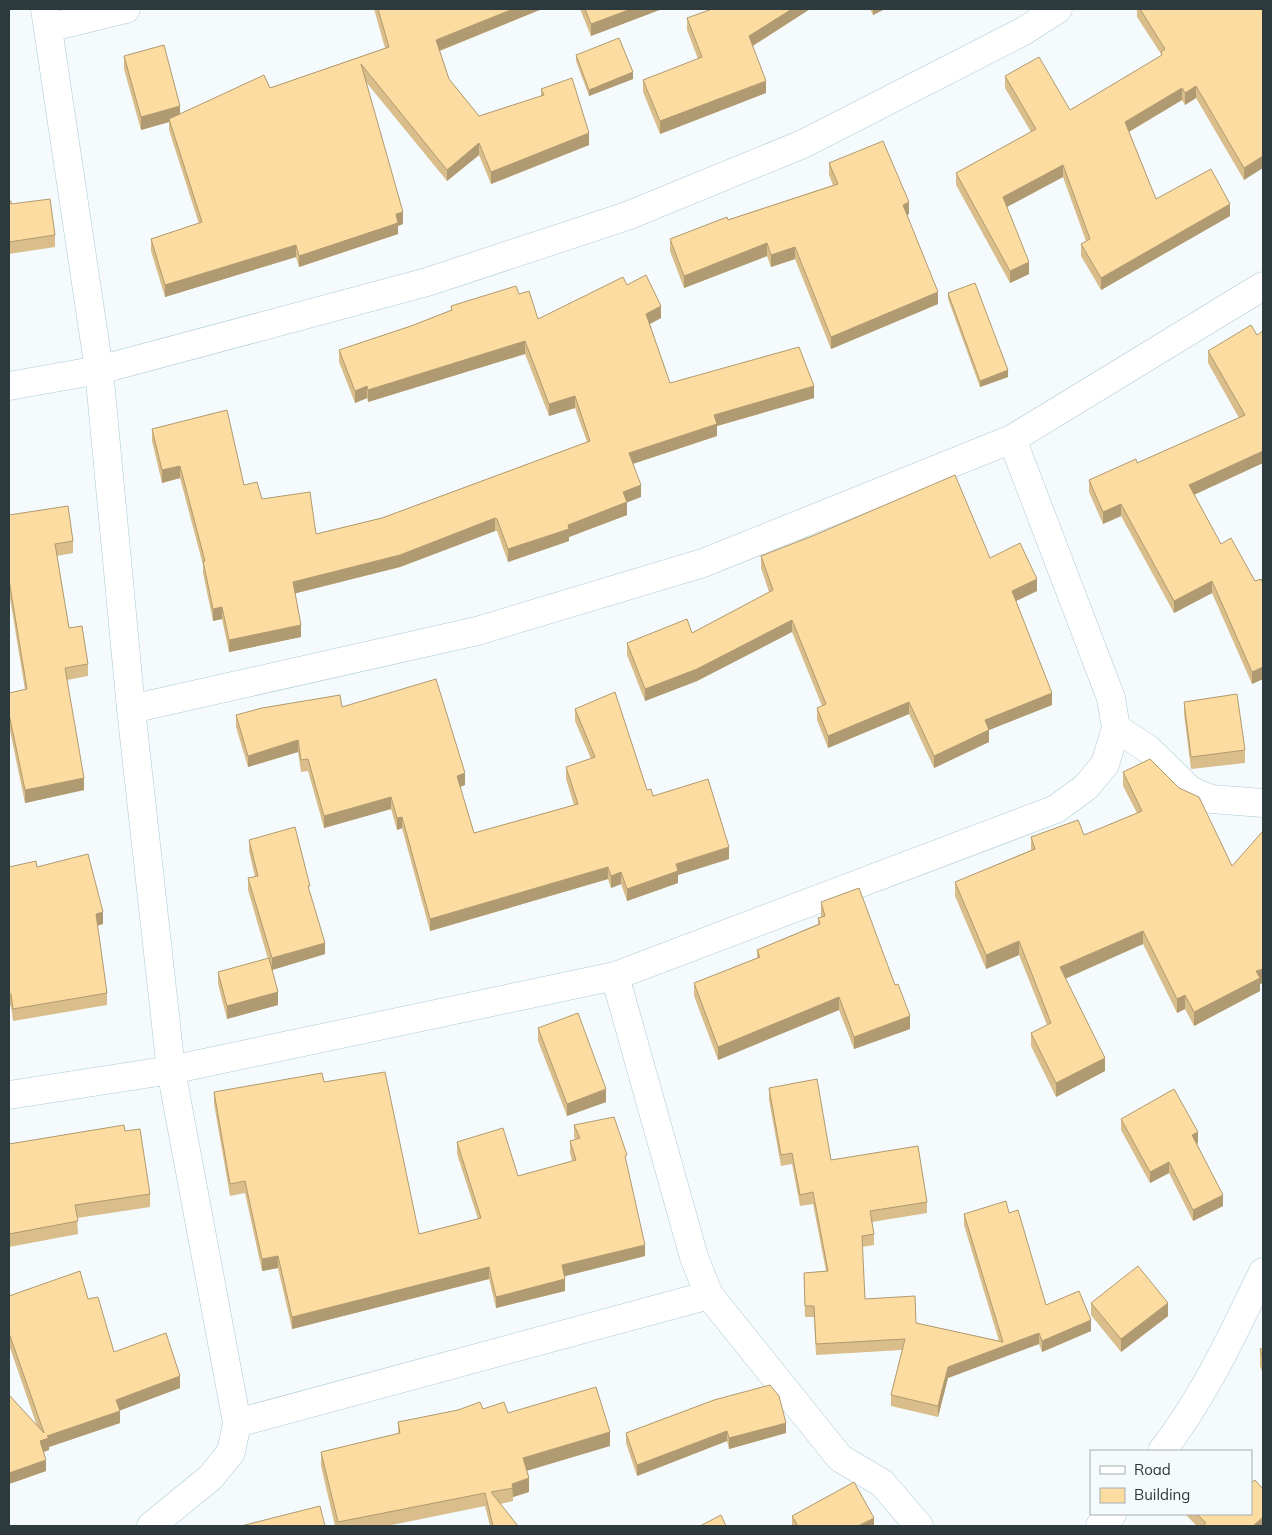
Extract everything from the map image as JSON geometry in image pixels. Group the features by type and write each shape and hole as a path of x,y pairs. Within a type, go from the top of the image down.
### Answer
{"street":[{"path":"126,9 47,18 98,370 131,709 171,1070 237,1423 230,1452 211,1478 151,1526"},
{"path":"9,386 98,370 427,282 627,216 803,144 1022,32 1058,9"},
{"path":"131,709 477,631 694,566 1012,439 1263,286"},
{"path":"9,1095 171,1070 615,976 1056,809 1086,787 1106,764 1116,728 1111,698 1012,439"},
{"path":"1116,728 1148,749 1190,790 1211,799 1263,803"},
{"path":"615,976 694,1257 709,1295 840,1458 882,1483 919,1526"},
{"path":"1163,1450 1186,1420 1226,1348 1263,1272"},
{"path":"237,1423 709,1295"},
{"path":"1100,1526 1111,1515"}],"building":[{"path":"378,9 513,9 436,40 449,79 479,116 544,95 541,89 572,78 589,133 491,172 479,143 447,170 361,64 403,212 396,214 398,223 299,256 296,245 165,285 151,239 202,222 169,119 264,75 270,88 389,47"},
{"path":"585,9 631,9 591,24"},
{"path":"712,9 792,9 749,36 766,81 660,121 643,80 702,57 687,18"},
{"path":"1140,9 1263,9 1263,156 1244,168 1196,86 1185,93 1182,88 1125,122 1156,199 1211,169 1230,204 1101,278 1081,244 1090,239 1063,165 1003,197 1029,262 1010,271 956,173 1036,129 1005,76 1039,57 1070,110 1162,55 1161,52 1165,49"},
{"path":"619,38 633,72 589,90 576,55"},
{"path":"164,45 180,106 141,117 124,56"},
{"path":"883,141 909,202 903,205 938,292 831,337 795,247 771,255 767,243 684,276 670,239 727,217 728,220 838,184 829,163"},
{"path":"50,199 55,235 9,242 9,201 11,201 11,204"},
{"path":"646,275 661,306 646,314 670,383 799,347 814,386 714,415 717,424 629,453 641,485 623,492 627,502 568,525 569,529 508,549 495,518 400,555 293,582 301,625 229,640 222,607 213,609 203,561 205,561 180,466 162,470 152,429 227,410 244,485 257,482 262,499 310,492 316,534 382,518 590,441 575,396 549,404 525,341 368,390 367,386 355,391 339,350 452,310 451,306 516,286 519,294 529,291 538,319 623,277 627,285"},
{"path":"975,283 1008,370 980,381 948,293"},
{"path":"1251,325 1257,335 1263,331 1263,451 1189,485 1221,544 1231,538 1255,581 1261,579 1263,584 1263,667 1252,672 1212,581 1174,601 1121,504 1103,512 1089,480 1136,459 1137,463 1245,415 1208,351"},
{"path":"955,475 990,558 1020,543 1037,579 1012,591 1052,693 985,720 989,730 934,756 909,702 828,736 817,708 826,704 792,620 697,669 645,689 627,643 687,619 692,633 773,590 761,556"},
{"path":"68,506 73,541 55,544 69,628 82,626 88,664 65,668 84,778 25,790 9,714 9,693 27,689 9,580 9,515"},
{"path":"436,679 465,773 457,776 474,833 578,804 566,767 595,757 575,709 615,692 647,790 651,789 653,796 708,779 729,847 676,864 678,871 627,889 621,872 611,876 608,867 430,919 402,817 397,818 391,797 324,816 308,759 301,760 298,740 248,756 236,715 262,708 340,695 342,707"},
{"path":"1237,694 1245,750 1191,757 1184,702"},
{"path":"1150,759 1179,788 1199,797 1232,866 1263,831 1263,969 1256,971 1260,978 1194,1012 1185,995 1177,999 1143,931 1060,967 1105,1058 1056,1083 1031,1033 1051,1023 1019,941 986,955 955,882 1035,849 1031,837 1078,820 1084,835 1142,811 1123,772"},
{"path":"295,827 310,886 308,886 325,943 272,958 248,878 258,876 249,840"},
{"path":"88,854 103,912 96,914 107,993 13,1009 11,994 9,994 9,867 36,861 37,867"},
{"path":"859,888 895,985 898,984 910,1016 854,1037 839,997 718,1047 694,983 760,957 757,950 820,924 818,918 825,916 821,902"},
{"path":"269,958 278,992 227,1006 218,972"},
{"path":"578,1013 606,1089 567,1104 538,1028"},
{"path":"385,1072 419,1234 481,1218 457,1142 503,1128 518,1176 576,1160 570,1141 580,1138 574,1125 614,1117 627,1155 625,1156 645,1245 562,1265 565,1279 496,1297 489,1267 292,1317 278,1256 262,1259 245,1181 230,1184 214,1092 322,1073 324,1082"},
{"path":"817,1079 831,1160 918,1146 927,1202 870,1211 874,1234 862,1236 865,1299 915,1296 916,1323 1003,1342 964,1214 1006,1201 1009,1213 1018,1210 1046,1305 1079,1291 1091,1320 1042,1341 1039,1333 948,1367 938,1406 891,1395 905,1339 816,1344 814,1306 805,1306 804,1273 828,1271 813,1192 800,1195 792,1153 781,1155 769,1088"},
{"path":"1174,1089 1198,1132 1192,1135 1223,1195 1193,1210 1169,1162 1150,1172 1121,1119"},
{"path":"124,1125 125,1131 140,1129 150,1194 75,1205 78,1221 9,1234 9,1144"},
{"path":"1138,1266 1168,1303 1121,1339 1091,1303"},
{"path":"80,1271 88,1299 98,1297 114,1352 166,1333 180,1376 116,1400 120,1411 47,1436 49,1438 40,1441 46,1460 9,1473 9,1395 44,1433 9,1333 9,1296"},
{"path":"770,1385 779,1396 786,1423 729,1438 727,1431 637,1465 626,1433 714,1400"},
{"path":"596,1387 610,1432 523,1458 529,1478 512,1484 513,1488 491,1492 518,1526 493,1526 485,1493 338,1522 321,1452 400,1433 398,1422 458,1410 480,1402 483,1409 504,1402 508,1413"},
{"path":"1255,1480 1263,1489 1263,1517 1253,1526 1202,1526 1206,1523 1198,1515 1252,1515 1252,1482"},
{"path":"854,1482 874,1518 858,1526 798,1526 792,1516"},
{"path":"320,1506 325,1526 241,1526"},
{"path":"721,1515 726,1526 700,1526"}]}
